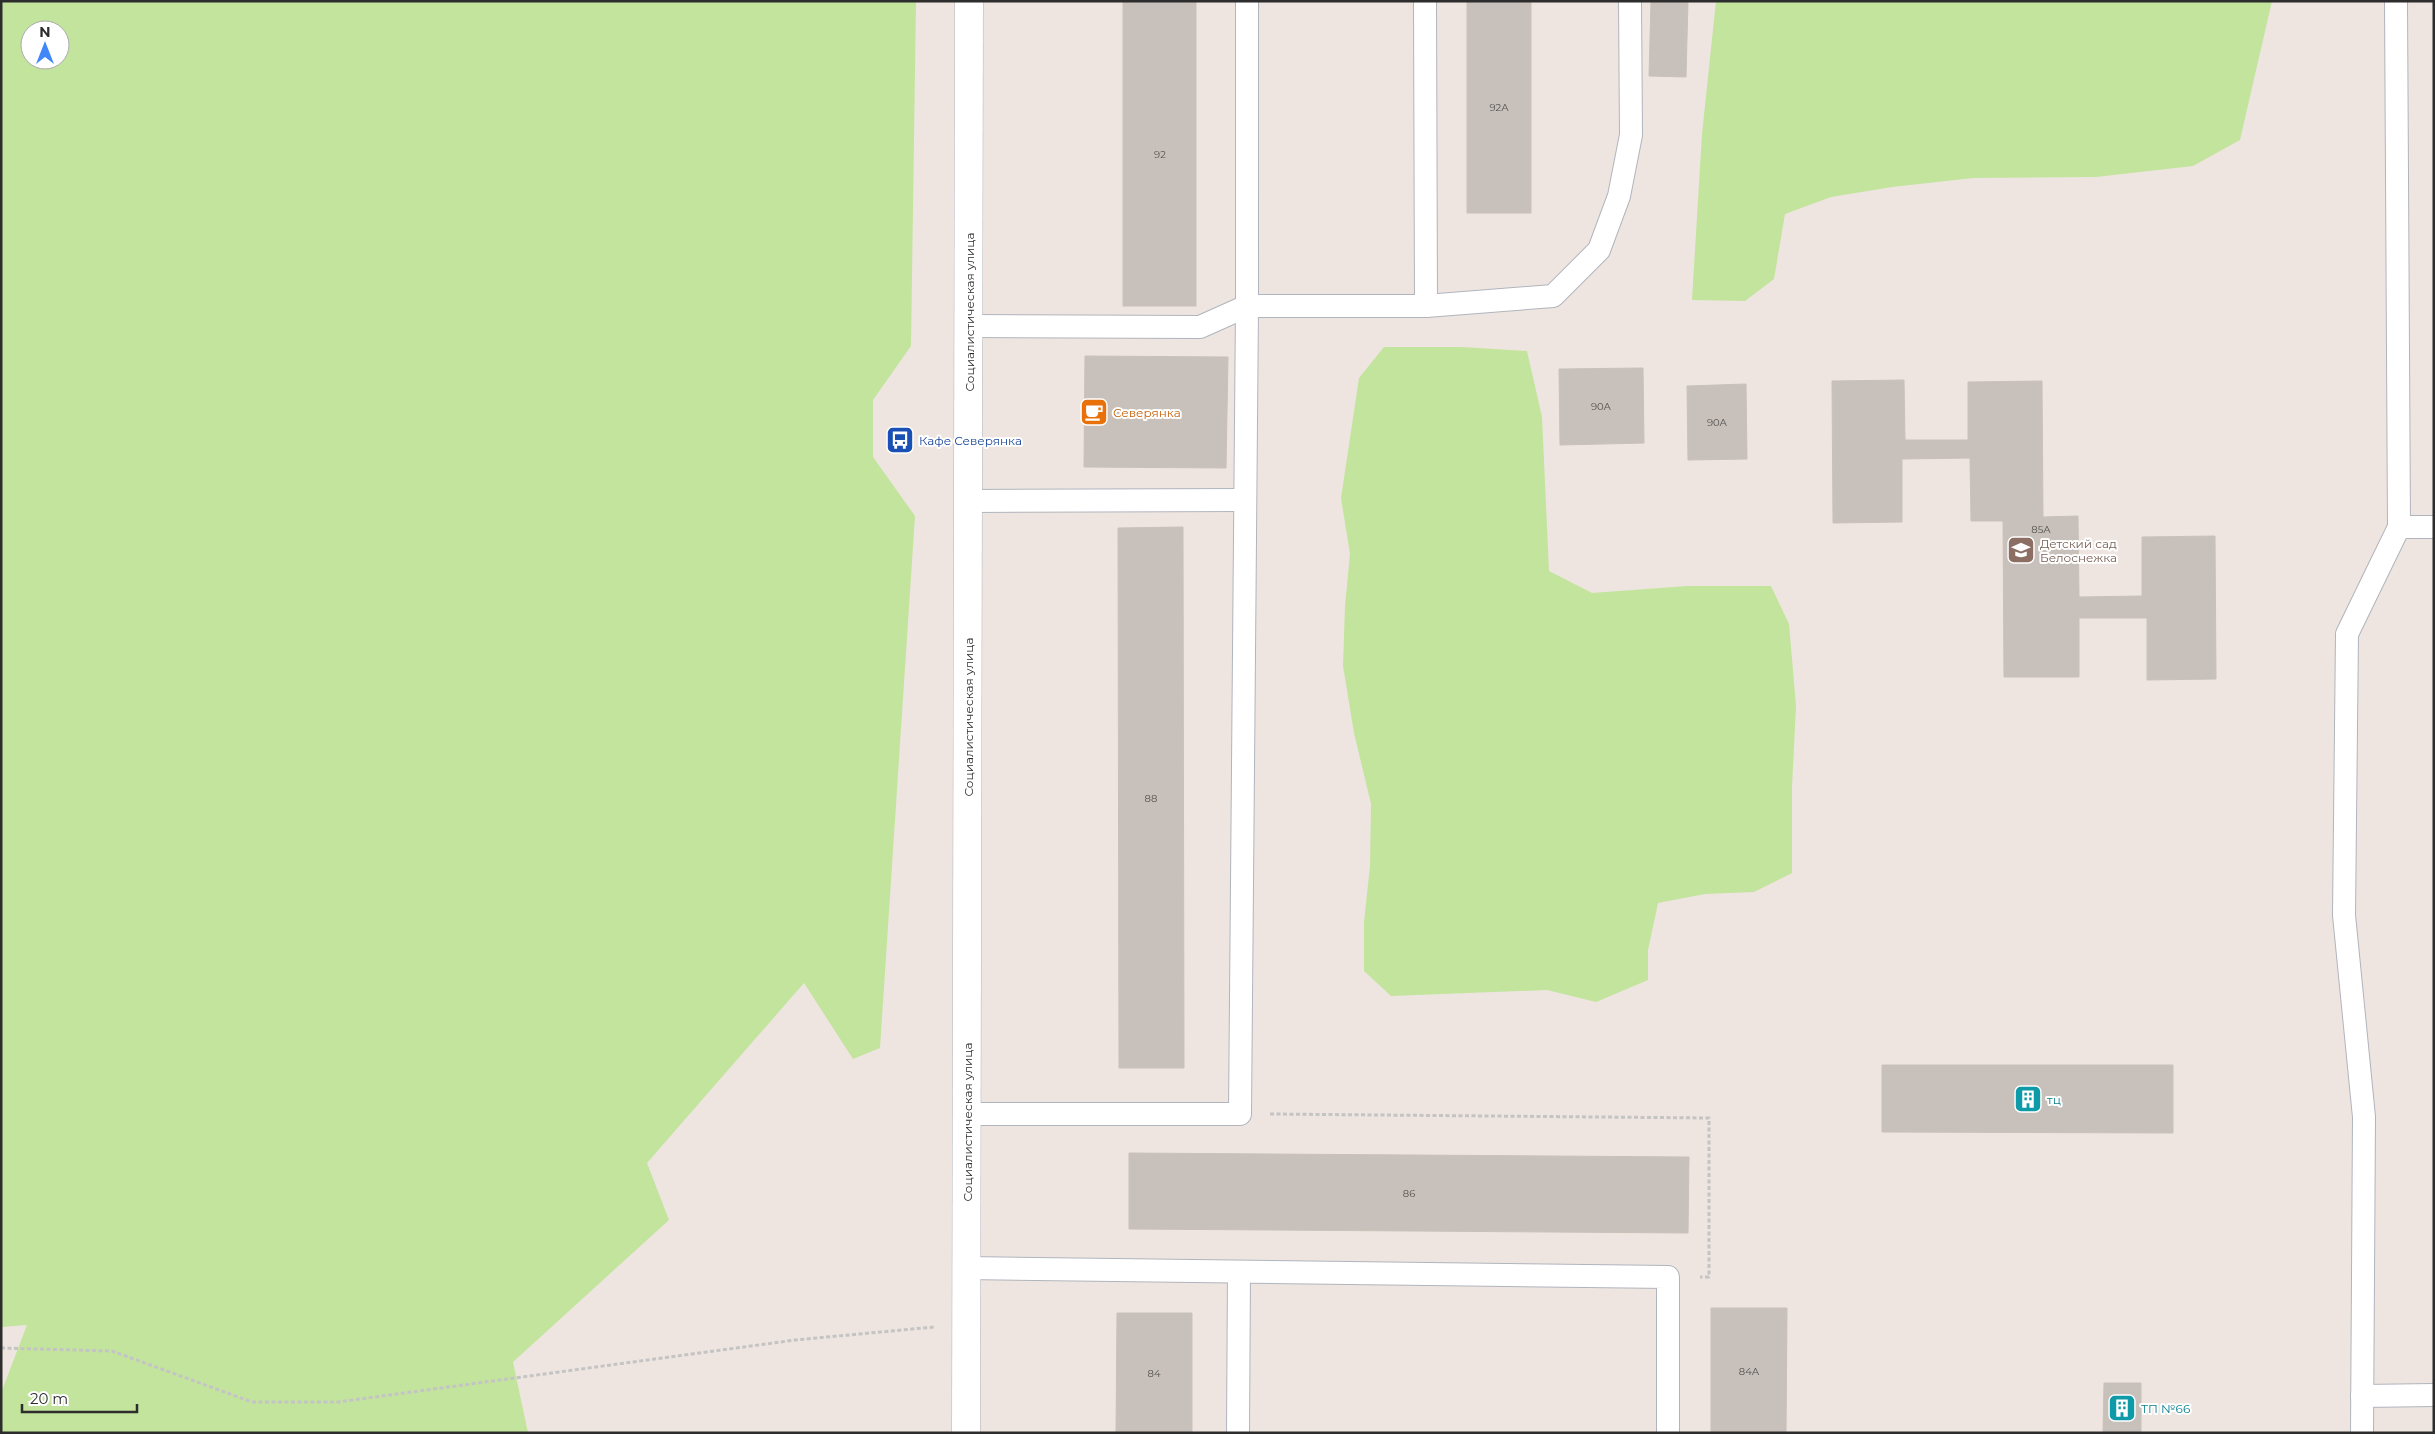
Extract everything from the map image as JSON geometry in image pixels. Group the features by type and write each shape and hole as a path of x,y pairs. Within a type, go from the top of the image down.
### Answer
{"main road":[{"name":"Социалистическая улица","path":"966,1433 970,1"}],"lane":[{"path":"967,1114 1240,1114 1247,306 1247,1"},
{"path":"1425,1 1426,306"},
{"path":"969,326 1200,327 1247,306 1426,306 1553,296 1599,250 1620,196 1631,135 1630,1"},
{"path":"2362,1433 2364,1117 2344,915 2347,634 2399,527 2396,1"},
{"path":"968,501 1245,500"},
{"path":"2399,527 2434,527"},
{"path":"967,1268 1668,1277 1668,1433"},
{"path":"1238,1433 1239,1272"},
{"path":"2362,1396 2434,1395"}],"path":[{"path":"1240,1114 1709,1118 1709,1277 1668,1277"},
{"path":"1,1348 112,1351 252,1402 338,1402 795,1340 967,1324"}],"green space":[{"path":"1,1 916,1 911,346 873,400 873,457 915,516 880,1048 853,1059 804,983 647,1163 669,1220 513,1362 528,1433 1,1433 1,1393 27,1325 1,1327"},
{"path":"1716,1 2272,1 2240,140 2193,166 2096,177 1973,178 1892,187 1831,197 1785,214 1774,279 1745,301 1692,300 1702,134"},
{"path":"1384,347 1462,347 1527,351 1542,417 1549,571 1592,593 1687,586 1771,586 1789,624 1796,706 1792,787 1792,873 1754,892 1705,894 1658,903 1648,950 1648,980 1596,1002 1547,990 1391,996 1364,971 1364,922 1370,866 1371,804 1354,733 1343,666 1345,606 1350,554 1341,498 1359,378"}],"building":[{"path":"1123,1 1196,1 1196,306 1123,306"},
{"path":"1467,1 1531,1 1531,213 1467,213"},
{"path":"1651,1 1688,1 1686,77 1649,76"},
{"path":"1085,356 1228,357 1226,468 1084,467"},
{"path":"1643,368 1644,443 1560,445 1559,369"},
{"path":"1904,380 1905,440 1968,440 1968,382 2042,381 2043,517 2078,516 2079,597 2142,596 2142,537 2215,536 2216,679 2147,680 2147,618 2079,618 2079,677 2004,677 2003,521 1971,521 1970,458 1902,459 1902,522 1833,523 1832,381"},
{"path":"1746,384 1747,459 1688,460 1687,386"},
{"path":"1183,527 1184,1068 1119,1068 1118,528"},
{"name":"тц","path":"1882,1065 2173,1065 2173,1133 1882,1132"},
{"path":"1129,1153 1689,1157 1688,1233 1129,1229"},
{"path":"1711,1308 1787,1308 1786,1433 1711,1433"},
{"path":"1117,1313 1192,1313 1192,1433 1116,1433"},
{"name":"ТП №66","path":"2104,1383 2141,1383 2141,1433 2103,1433"}],"place":[{"name":"Северянка","path":"1094,412"},
{"name":"Кафе Северянка","path":"900,440"},
{"name":"Детский сад Белоснежка","path":"2021,550"},
{"name":"тц","path":"2028,1099"},
{"name":"ТП №66","path":"2122,1408"}]}
